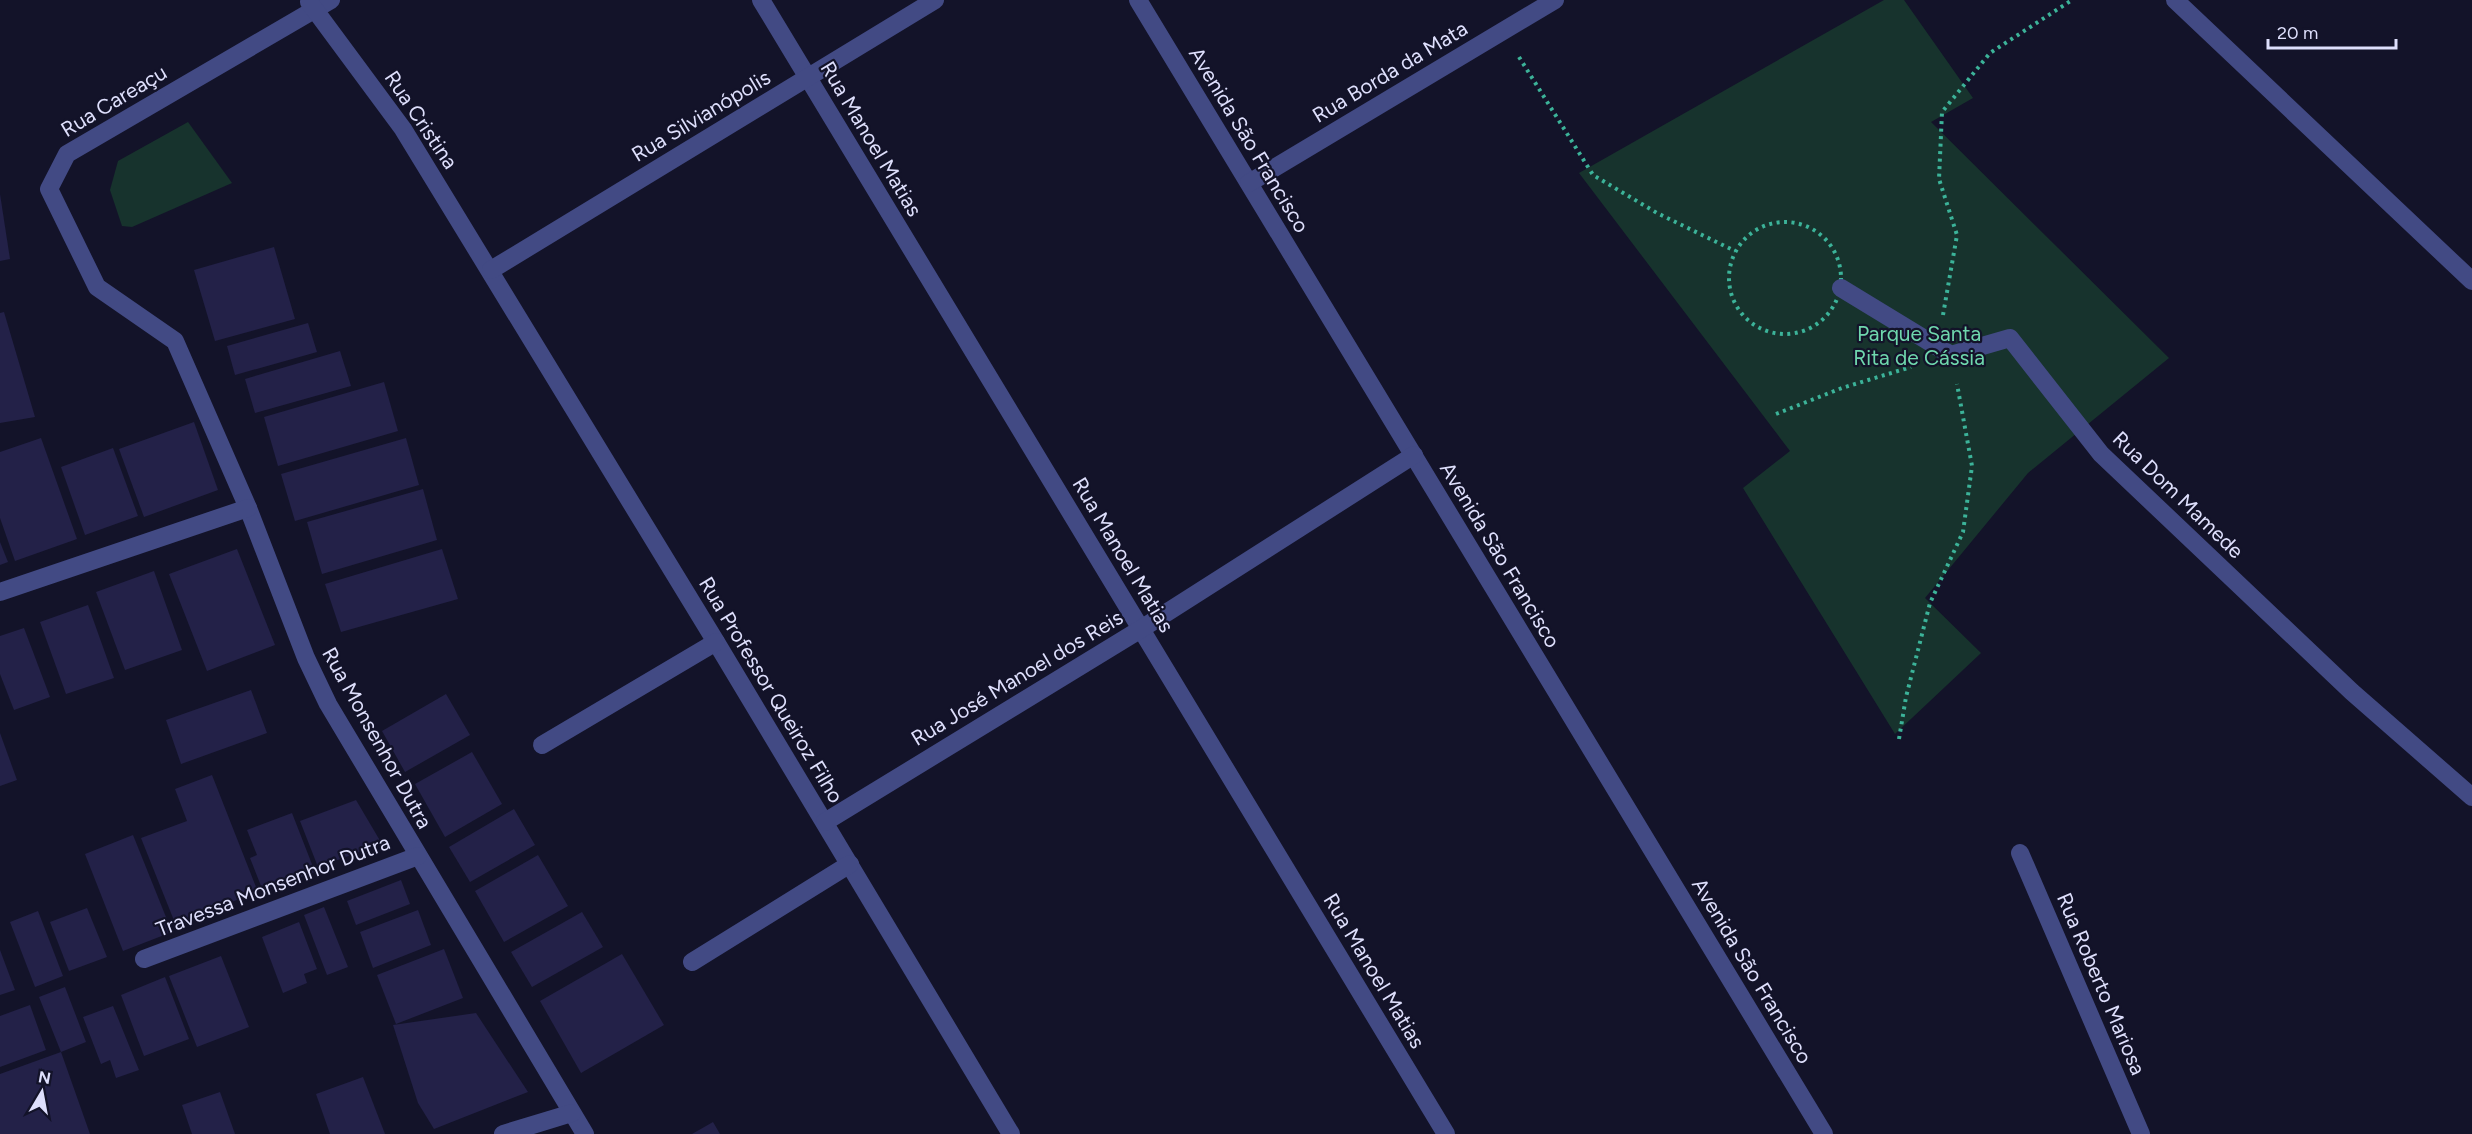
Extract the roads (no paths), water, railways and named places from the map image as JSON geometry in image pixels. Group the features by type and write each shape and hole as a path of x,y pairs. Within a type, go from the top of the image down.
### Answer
{"street":[{"name":"Rua Careaçu","path":"175,340 97,287 49,189 66,154 311,5 331,0"},
{"name":"Rua Manoel Matias","path":"761,0 1446,1134"},
{"name":"Rua Silvianópolis","path":"491,270 935,0"},
{"name":"Avenida São Francisco","path":"1138,0 1824,1134"},
{"name":"Rua Borda da Mata","path":"1249,183 1555,0"},
{"path":"2175,0 2472,281"},
{"name":"Rua Cristina","path":"311,5 404,129 491,270"},
{"name":"Rua Professor Queiroz Filho","path":"491,270 1011,1134"},
{"name":"Rua Dom Mamede","path":"1842,288 1951,355 2010,338 2101,454 2352,692 2472,797"},
{"name":"Rua Monsenhor Dutra","path":"175,340 248,508 306,658 324,695 585,1134"},
{"name":"Rua José Manoel dos Reis","path":"825,822 1141,629 1414,455"},
{"path":"0,592 248,508"},
{"path":"542,745 716,642"},
{"name":"Rua Roberto Mariosa","path":"2020,853 2141,1134"},
{"name":"Travessa Monsenhor Dutra","path":"144,959 418,856"},
{"path":"692,962 850,864"},
{"path":"503,1134 572,1113"}],"park label":[{"name":"Parque Santa Rita de Cássia","path":"1919,346"}]}
